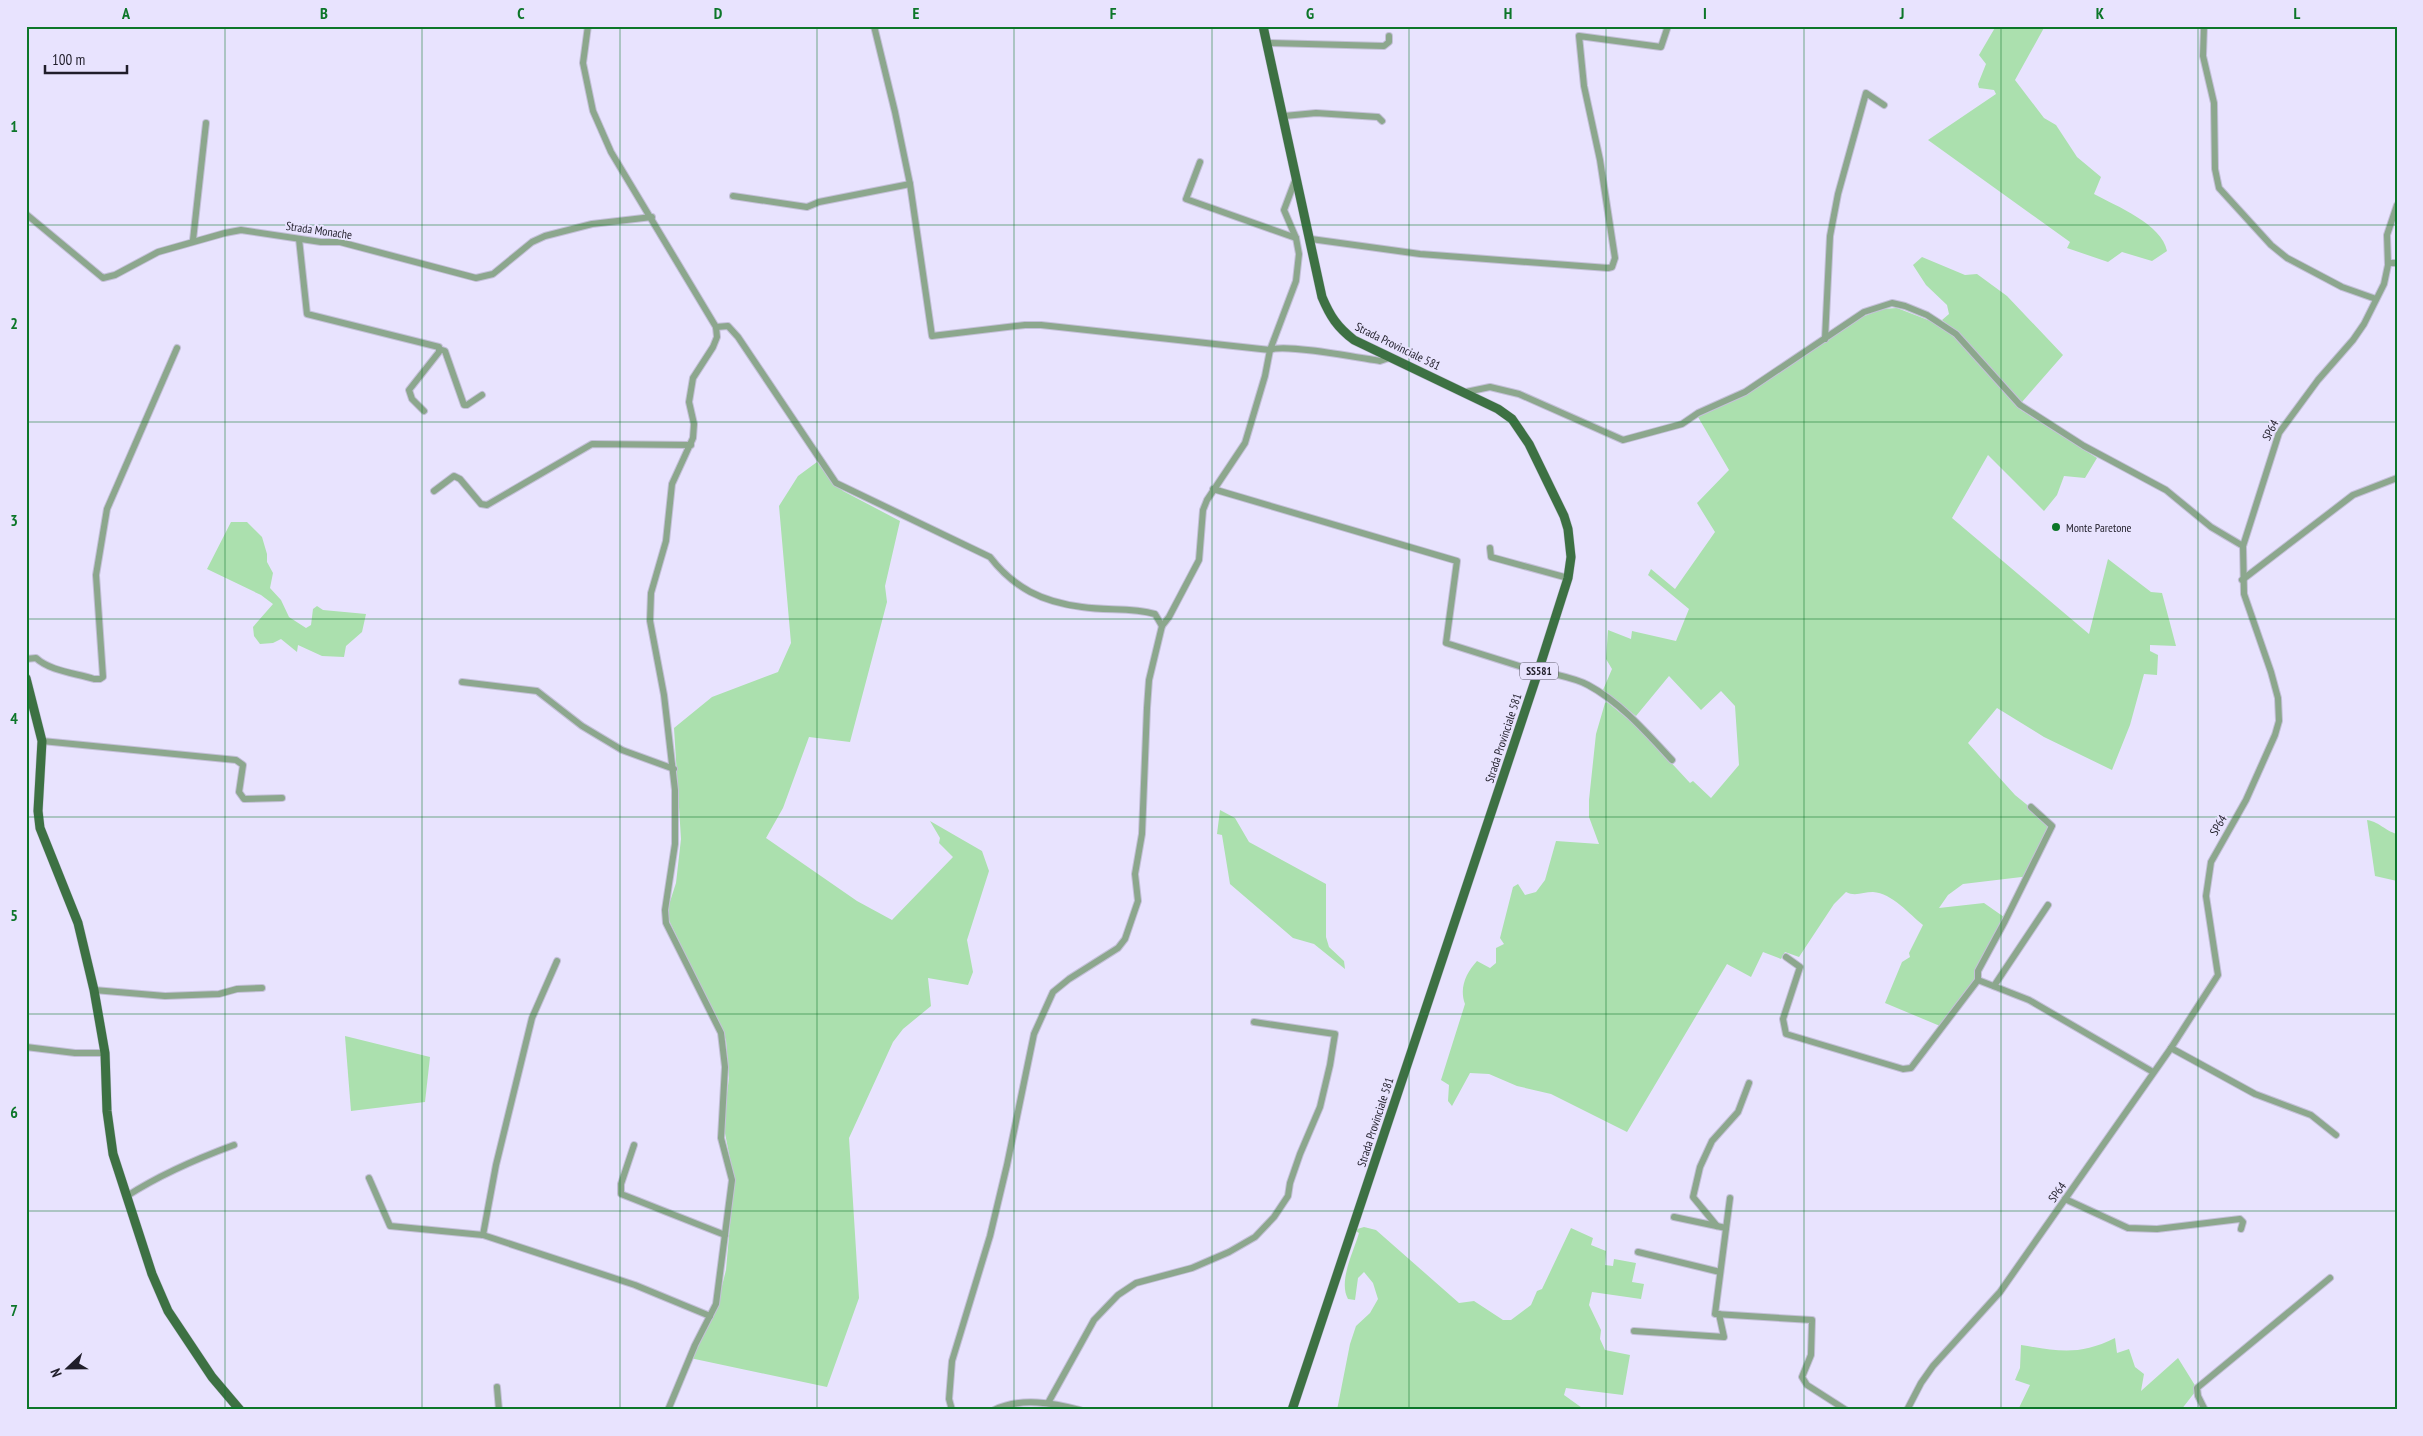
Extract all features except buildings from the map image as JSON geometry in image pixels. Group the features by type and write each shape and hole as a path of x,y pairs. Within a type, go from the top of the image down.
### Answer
{"main road":[{"name":"Strada Provinciale 581","path":"1264,26 1322,296 1330,316 1339,329 1354,340 1389,358 1466,392 1498,409 1512,419 1528,444 1559,504 1568,529 1571,557 1568,578 1539,671 1292,1410"},
{"path":"26,678 42,741 38,811 40,828 78,923 94,990 105,1053 110,1140 116,1168 158,1292 168,1311 212,1377 240,1410"}],"street":[{"path":"588,26 583,63 593,111 611,152 652,217 716,327 717,337 713,348 693,378 689,402 694,424 691,445 672,484 666,541 650,593 650,621 664,695 674,769 675,844 665,910 666,923 721,1033 725,1067 721,1138 732,1180 716,1304 668,1410"},
{"path":"874,26 896,112 910,184 932,336 1025,325 1041,325 1270,350 1276,347 1380,361 1389,358"},
{"path":"1311,239 1420,254 1608,268 1612,266 1614,263 1613,248 1600,160 1584,86 1579,36 1662,47 1668,26"},
{"path":"2204,26 2203,56 2214,103 2215,169 2219,188 2279,253 2342,287 2376,300"},
{"path":"1267,42 1384,46 1388,42 1389,36"},
{"path":"1825,339 1828,246 1838,194 1866,93 1884,104"},
{"path":"1284,116 1316,113 1378,117 1382,122"},
{"path":"193,240 206,124"},
{"path":"1200,162 1186,199 1296,238"},
{"path":"952,1410 949,1399 952,1361 996,1210 1034,1034 1053,992 1069,979 1118,948 1124,939 1138,902 1135,874 1142,834 1149,680 1162,626 1200,560 1203,510 1213,489 1245,443 1265,376 1270,350 1298,270 1299,254 1296,238 1284,210 1296,178"},
{"path":"733,196 807,207 819,202 910,184"},
{"name":"SP64","path":"1907,1410 1921,1382 1933,1366 2000,1292 2171,1048 2218,975 2206,896 2210,862 2246,800 2275,735 2279,721 2278,698 2249,610 2242,580 2243,546 2279,432 2318,380 2352,340 2384,284 2388,263 2386,235 2397,204"},
{"name":"Strada Monache","path":"26,214 103,278 116,275 158,252 193,240 241,230 300,239 340,242 476,278 493,274 532,242 545,236 592,224 652,217"},
{"path":"300,239 307,314 435,345 445,352 464,405 467,406 482,395"},
{"path":"2388,263 2397,263"},
{"path":"1466,392 1490,387 1519,394 1623,440 1682,424 1698,413 1745,392 1864,312 1879,306 1899,304 1927,314 1956,334 2020,405 2084,446 2166,490 2211,527 2243,546"},
{"path":"716,327 728,326 738,336 836,483 990,557 1004,575 1033,596 1082,608 1138,609 1155,614 1162,626"},
{"path":"26,659 36,658 43,664 94,679 102,677 96,575 107,509 177,348"},
{"path":"424,411 412,399 410,390 439,349"},
{"path":"434,490 454,476 460,479 481,504 487,505 592,444 691,445"},
{"path":"2242,580 2353,495 2397,478"},
{"path":"1213,489 1457,561 1446,643 1582,683 1595,690 1636,722 1672,760"},
{"path":"1490,548 1491,557 1568,578"},
{"path":"462,682 537,691 582,726 622,750 674,769"},
{"path":"42,741 236,760 242,765 239,792 244,799 282,798"},
{"path":"1786,957 1800,966 1783,1019 1786,1034 1906,1069 1913,1066 1978,980 1978,971 2006,921 2052,826 2031,807"},
{"path":"1994,986 2048,905"},
{"path":"483,1235 496,1164 532,1018 557,960"},
{"path":"1978,980 2029,1000 2153,1072"},
{"path":"94,990 165,996 219,994 237,989 262,988"},
{"path":"1048,1403 1094,1320 1118,1295 1136,1283 1192,1268 1246,1243 1269,1224 1285,1201 1300,1154 1320,1107 1330,1065 1334,1034 1254,1022"},
{"path":"26,1048 76,1053 105,1053"},
{"path":"2171,1048 2255,1094 2311,1115 2336,1135"},
{"path":"1717,1226 1692,1197 1700,1167 1712,1141 1738,1112 1749,1083"},
{"path":"127,1196 152,1180 199,1158 234,1145"},
{"path":"634,1145 621,1184 621,1194 725,1235"},
{"path":"369,1178 390,1226 483,1235 635,1285 710,1316"},
{"path":"1730,1198 1714,1314 1812,1320 1812,1355 1803,1373 1803,1380 1807,1386 1846,1410"},
{"path":"2065,1199 2128,1228 2157,1229 2240,1219 2243,1222 2241,1228"},
{"path":"1674,1217 1726,1228"},
{"path":"1638,1252 1720,1272"},
{"path":"2206,1410 2198,1396 2197,1388 2330,1278"},
{"path":"1634,1331 1724,1337 1719,1314"},
{"path":"497,1387 499,1410"},
{"path":"994,1410 1011,1404 1048,1403 1080,1410"}],"green space":[{"path":"1996,26 2045,26 2015,80 2044,118 2056,125 2077,157 2101,177 2094,194 2148,224 2157,232 2167,251 2152,261 2122,252 2108,262 2067,248 2070,242 1928,140 1996,94 1994,90 1979,88 1978,84 1986,64 1979,55"},
{"path":"1922,257 1965,275 1977,274 2007,296 2063,355 2022,402 2016,400 1963,337 1942,320 1949,314 1947,305 1926,285 1913,265"},
{"path":"1897,308 1946,327 1960,340 2021,410 2097,458 2085,478 2064,476 2057,495 2044,511 1988,455 1952,518 2089,634 2108,559 2151,592 2162,593 2176,646 2150,645 2150,651 2158,655 2157,675 2144,674 2130,725 2112,770 2044,737 1997,708 1968,743 2015,795 2047,821 2051,830 2030,876 1963,884 1948,895 1939,908 1984,903 2004,917 1976,980 1940,1026 1885,1003 1902,962 1910,957 1909,953 1923,925 1900,905 1880,893 1856,894 1846,892 1834,904 1799,957 1785,952 1781,959 1763,952 1751,977 1727,964 1627,1132 1551,1094 1517,1086 1489,1074 1470,1073 1452,1106 1448,1101 1449,1085 1441,1080 1465,1004 1463,987 1477,961 1490,968 1496,963 1496,948 1504,944 1500,938 1513,887 1518,884 1525,895 1536,892 1545,880 1556,841 1599,844 1589,817 1589,800 1596,734 1605,703 1607,702 1640,729 1690,783 1693,781 1711,798 1739,765 1735,706 1721,691 1701,710 1669,676 1636,716 1603,690 1612,669 1606,659 1608,630 1631,639 1632,631 1676,641 1689,609 1648,575 1651,569 1675,589 1715,532 1697,503 1729,470 1698,417 1743,396 1862,317 1882,309"},
{"path":"817,462 843,491 900,521 885,586 887,602 850,742 809,737 783,808 766,838 857,901 892,920 953,857 939,843 940,838 930,821 982,851 989,871 967,940 973,972 968,985 928,978 931,1006 903,1029 893,1042 849,1138 859,1298 827,1387 690,1358 717,1306 726,1270 734,1179 723,1123 729,1078 726,1040 666,914 676,883 681,839 674,728 712,697 778,672 791,643 779,506 798,476"},
{"path":"231,522 247,522 262,537 267,554 267,562 273,573 270,588 281,600 289,617 306,628 311,625 313,609 317,606 323,610 366,614 362,632 346,646 344,657 322,656 298,645 297,652 281,639 273,643 260,644 254,636 253,627 273,604 261,595 207,569"},
{"path":"1220,810 1235,818 1249,842 1326,884 1326,937 1329,947 1344,961 1345,969 1314,944 1293,938 1230,884 1222,835 1217,834"},
{"path":"2367,820 2397,834 2397,881 2375,876"},
{"path":"345,1036 430,1057 425,1102 351,1111"},
{"path":"1364,1227 1376,1230 1459,1303 1474,1301 1503,1320 1511,1320 1531,1305 1537,1291 1542,1289 1571,1228 1593,1238 1591,1245 1606,1251 1605,1265 1613,1266 1614,1259 1636,1263 1632,1282 1644,1284 1641,1299 1592,1292 1589,1305 1601,1330 1600,1339 1605,1350 1630,1355 1623,1395 1566,1388 1564,1395 1585,1410 1337,1410 1350,1344 1356,1326 1370,1313 1378,1299 1373,1283 1364,1272 1358,1278 1355,1300 1348,1299 1345,1292 1346,1275 1359,1233 1354,1230"},
{"path":"2115,1338 2117,1353 2129,1349 2135,1367 2144,1374 2141,1391 2178,1358 2196,1387 2195,1392 2181,1410 2018,1410 2030,1385 2015,1380 2020,1368 2021,1345 2046,1349 2079,1350 2102,1344"}],"place":[{"name":"Monte Paretone","path":"2056,527"}]}
